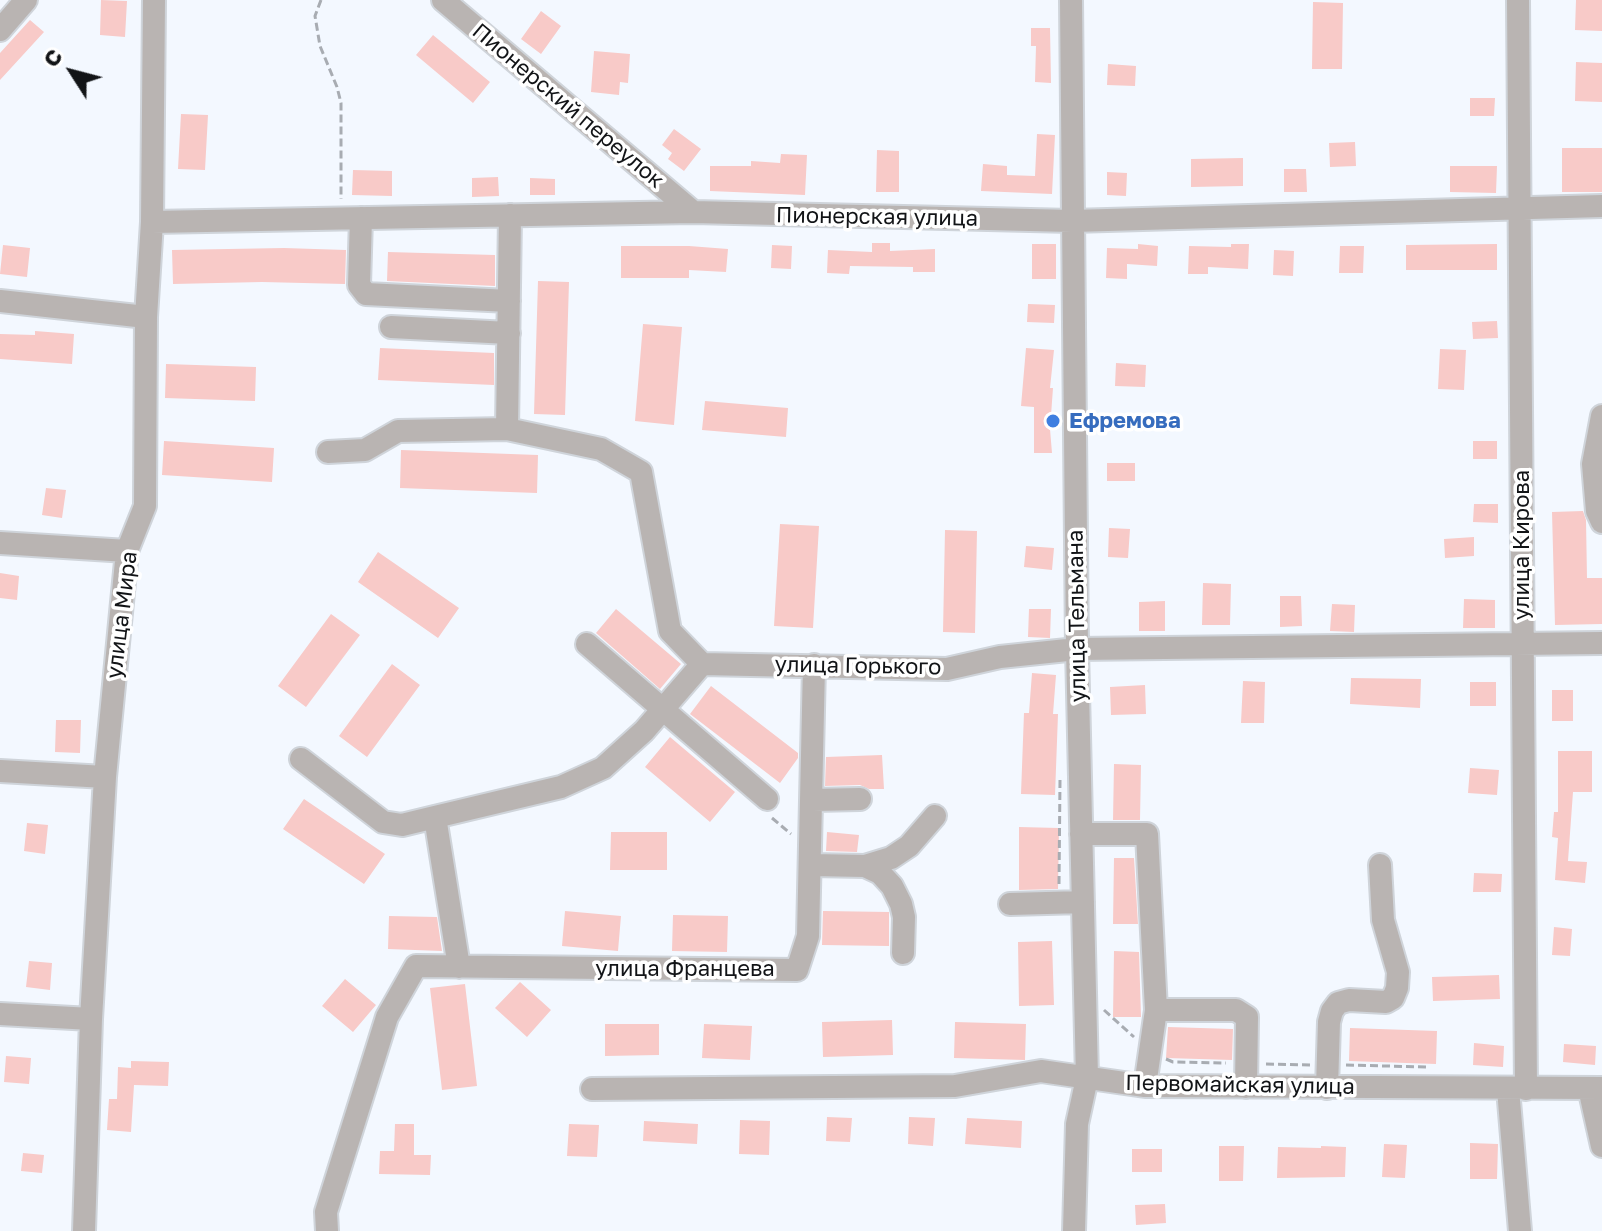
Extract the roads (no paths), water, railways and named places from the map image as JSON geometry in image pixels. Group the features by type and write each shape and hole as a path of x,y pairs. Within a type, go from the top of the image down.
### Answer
{"street":[{"path":"0,30 26,0"},
{"name":"улица Мира","path":"84,1231 91,1019 105,777 127,551 145,506 154,0"},
{"name":"Пионерский переулок","path":"443,0 693,212"},
{"name":"улица Тельмана","path":"1071,0 1077,649 1087,1078 1077,1124 1074,1231"},
{"name":"улица Кирова","path":"1518,0 1523,644 1517,1089 1520,1231"},
{"name":"Пионерская улица","path":"152,222 693,212 1072,221 1602,206"},
{"path":"507,429 510,215"},
{"path":"351,218 359,285 366,294 509,301"},
{"path":"0,301 146,317"},
{"path":"391,327 509,333"},
{"path":"1602,416 1593,464 1597,511 1602,522"},
{"path":"301,759 383,822 402,825 561,787 603,768 644,731 702,664 670,631 641,472 601,449 507,429 398,431 365,450 328,452"},
{"path":"0,543 127,551"},
{"name":"улица Горького","path":"702,664 947,669 1000,657 1077,649 1602,643"},
{"path":"587,644 767,799"},
{"name":"улица Францева","path":"327,1231 326,1212 387,1017 416,966 797,970 808,936 814,665"},
{"path":"0,771 105,777"},
{"path":"813,800 860,799"},
{"path":"865,866 891,858 909,846 935,816"},
{"path":"435,817 459,967"},
{"path":"1081,834 1147,834 1156,1010 1145,1086"},
{"path":"812,859 865,866 880,873 892,886 901,904 904,917 903,953"},
{"path":"1327,1088 1332,1011 1338,1003 1349,1000 1386,1002 1393,998 1397,988 1398,972 1383,920 1380,865"},
{"path":"1010,904 1083,902"},
{"path":"1156,1010 1236,1010 1247,1017 1246,1087"},
{"path":"0,1014 91,1019"},
{"name":"Первомайская улица","path":"592,1089 955,1086 1041,1071 1145,1086 1595,1088"},
{"path":"1595,1088 1602,1146"}],"place":[{"name":"Ефремова","path":"1053,421"}]}
